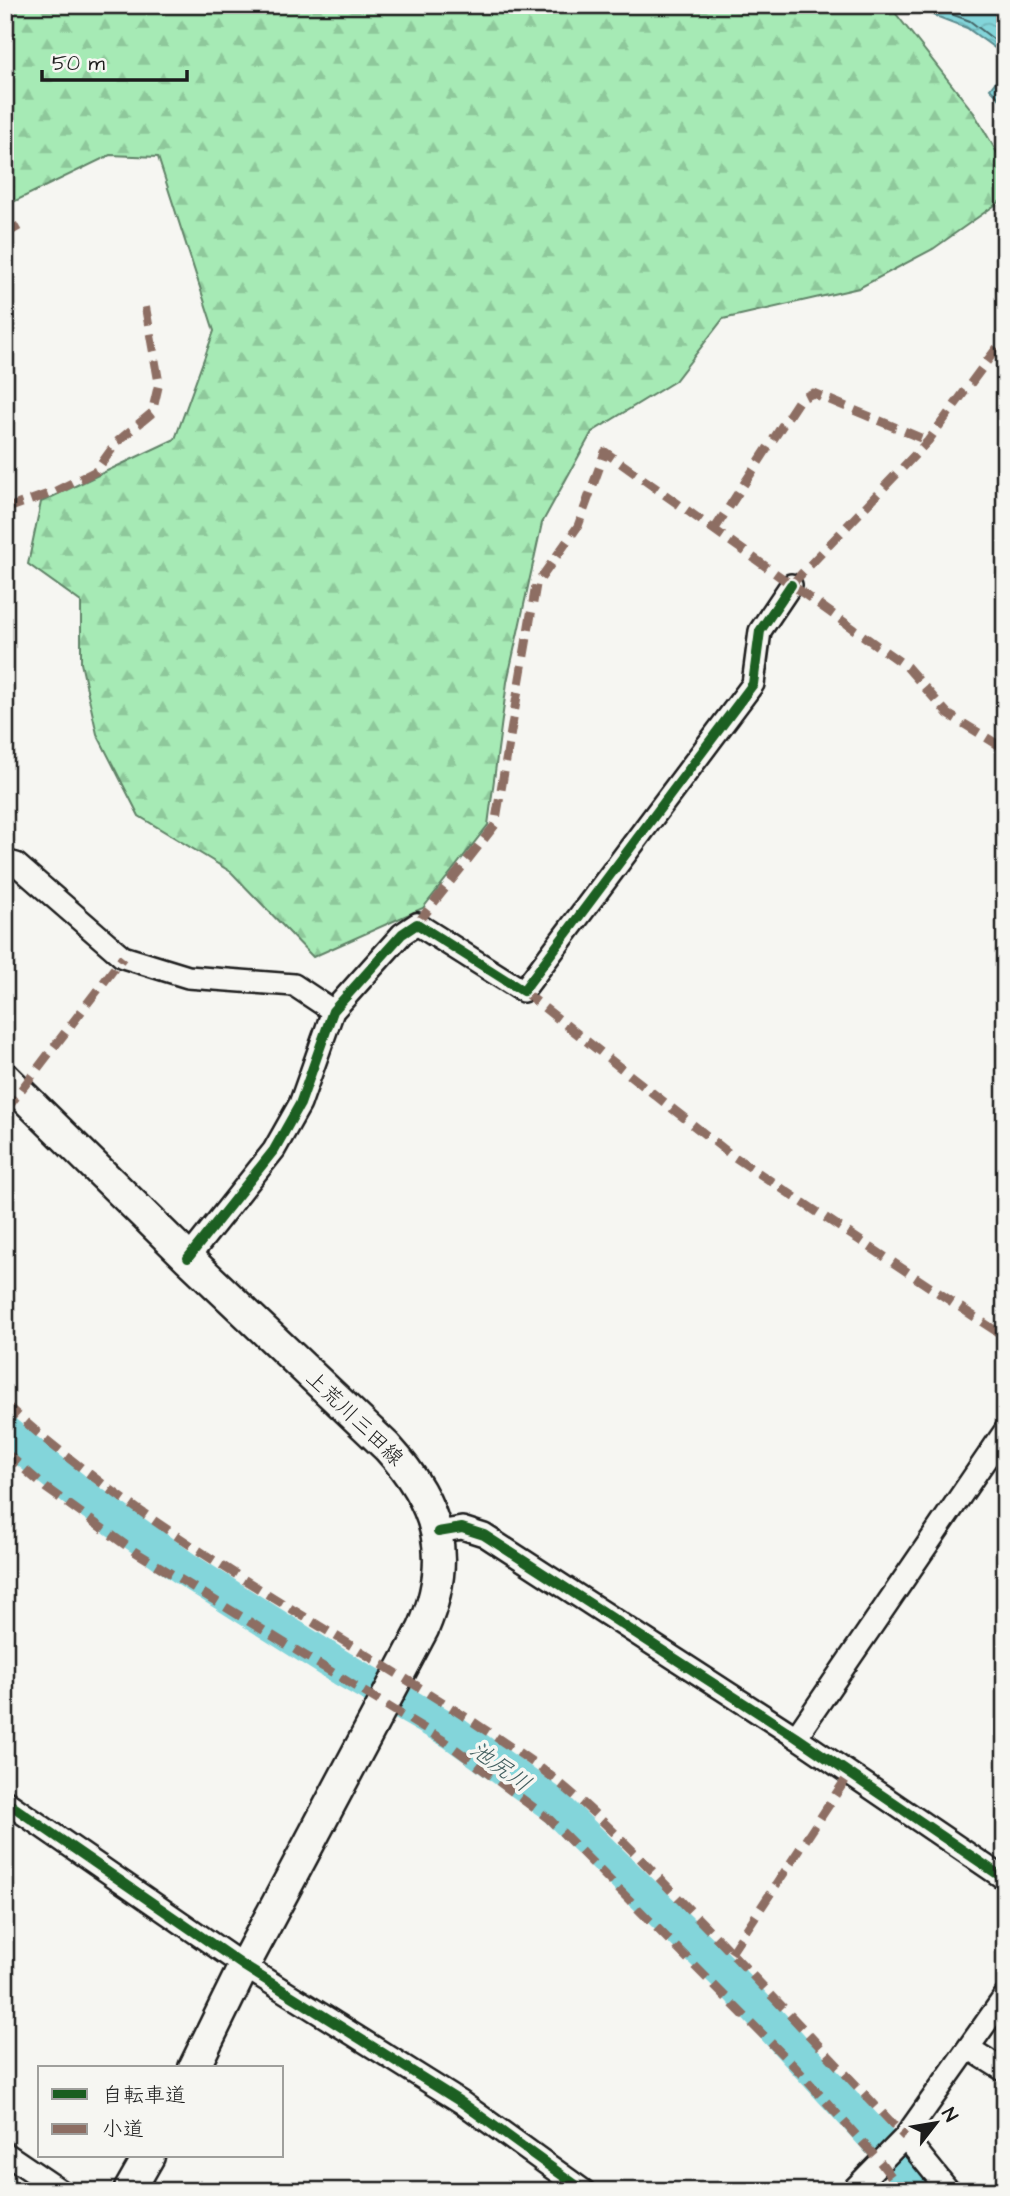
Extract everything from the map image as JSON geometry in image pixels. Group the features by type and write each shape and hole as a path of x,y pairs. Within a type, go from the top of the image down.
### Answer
{"main road":[{"name":"上荒川三田線","path":"5,1078 188,1258 387,1447 411,1473 438,1532 441,1568 435,1602 244,1966 195,2066"},
{"path":"129,2191 148,2158"}],"street":[{"path":"188,1258 274,1150 300,1104 334,1011 402,933 416,924 523,991 753,684 760,631 791,585"},
{"path":"5,861 25,872 123,957 188,977 294,985 334,1011"},
{"path":"796,1737 1005,1431"},
{"path":"438,1532 462,1528 484,1535 796,1737 1005,1879"},
{"path":"5,1801 244,1966 461,2102 584,2191"},
{"path":"852,2191 905,2137 970,2049 1005,1996"},
{"path":"970,2049 1005,2071"},
{"path":"905,2137 948,2191"},
{"path":"5,2153 61,2191"}],"green space":[{"path":"5,5 889,5 974,113 1005,166 1005,198 933,249 859,288 723,319 675,381 592,432 542,523 507,682 488,825 423,908 313,957 231,872 139,816 97,734 81,663 81,602 28,564 41,502 175,439 214,331 158,157 110,155 5,206"}],"water":[{"path":"907,5 1005,5 1005,104 990,89 1000,76 996,49 967,28"}],"waterway":[{"name":"池尻川","path":"5,1433 85,1498 187,1570 343,1669 453,1732 551,1803 725,1974 895,2159 920,2191"},
{"path":"5,2180 22,2191"}],"marked path":[{"path":"5,234 19,226"},
{"path":"5,509 54,492 96,471 117,442 152,413 159,383 144,299"},
{"path":"791,585 928,441 1005,337"},
{"path":"714,530 799,400 813,393 928,441"},
{"path":"417,924 495,825 536,585 578,526 605,452 907,667 948,714 1005,749"},
{"path":"5,1111 123,957"},
{"path":"523,991 730,1154 1005,1337"},
{"path":"5,1404 65,1455 129,1503 260,1590 462,1715 549,1775 628,1846 905,2137"},
{"path":"5,1452 46,1488 134,1551 446,1742 549,1819 795,2067 881,2163 902,2191"},
{"path":"731,1953 850,1773"}],"cycle path":[{"path":"188,1258 274,1150 300,1104 333,1011 402,934 417,924 523,991 753,684 760,631 791,585"},
{"path":"438,1532 462,1528 484,1535 796,1737 1005,1879"},
{"path":"5,1801 244,1966 461,2102 584,2191"}]}
